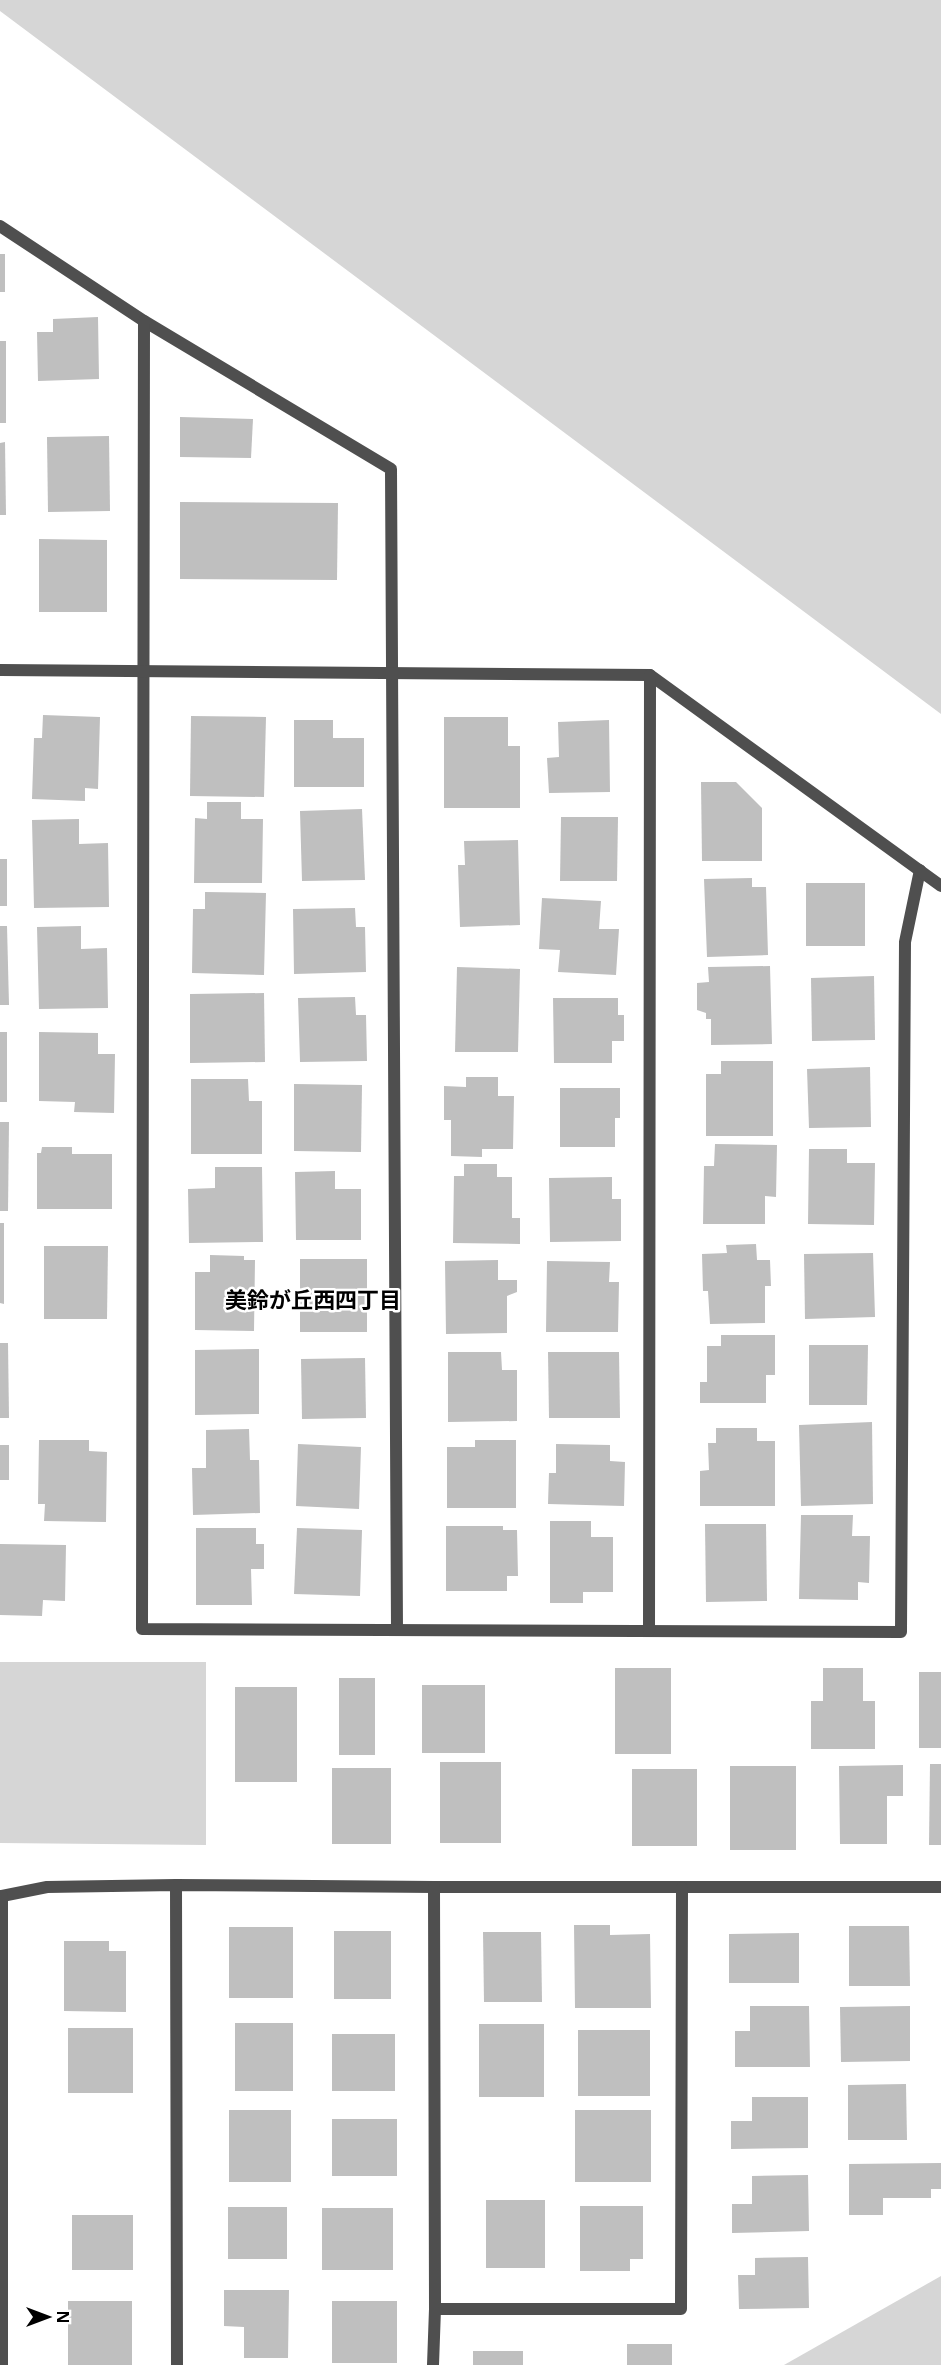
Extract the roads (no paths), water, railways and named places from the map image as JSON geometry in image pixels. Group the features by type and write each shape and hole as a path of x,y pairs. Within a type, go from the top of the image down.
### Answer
{"street":[{"path":"0,226 144,321 391,469 394,672 397,1629"},
{"path":"144,321 141,1629 902,1632 905,942 920,870"},
{"path":"0,670 650,675 941,886"},
{"path":"649,1631 650,675"},
{"path":"176,1885 177,2365"},
{"path":"2,2365 1,1896 47,1887 176,1885 941,1887"},
{"path":"434,1887 434,2365"},
{"path":"435,2309 681,2309 682,1888"}],"district":[{"name":"美鈴が丘西四丁目","path":"313,1300"}]}
